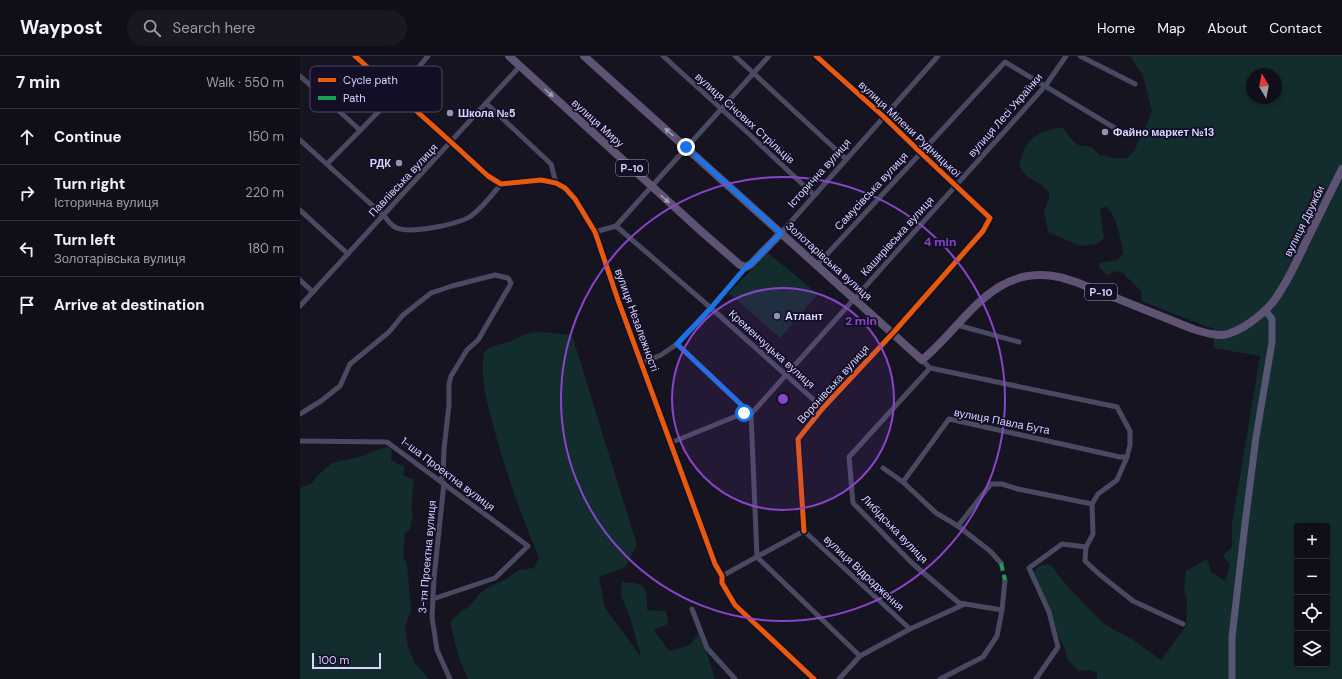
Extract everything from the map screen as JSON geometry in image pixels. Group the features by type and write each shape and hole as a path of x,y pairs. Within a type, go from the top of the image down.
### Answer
{"main road":[{"name":"вулиця Миру","path":"509,56 651,186 740,265 746,267"},
{"name":"Золотарівська вулиця","path":"584,56 922,360"},
{"name":"вулиця Дружби","path":"1264,310 1272,303 1286,282 1342,169"},
{"name":"Історична вулиця","path":"746,267 751,264 781,233"},
{"name":"Р-10","path":"922,360 937,347 975,305 992,291 1006,283 1030,276 1044,275 1059,277 1076,282 1193,329 1216,335 1231,333 1238,330 1251,322 1264,310"}],"street":[{"path":"355,56 366,66"},
{"path":"419,66 428,56"},
{"name":"вулиця Січових Стрільців","path":"662,56 814,195"},
{"path":"735,56 846,159"},
{"path":"595,232 616,226 769,56"},
{"name":"вулиця Мілени Рудницької","path":"816,56 884,116 990,218"},
{"name":"Історична вулиця","path":"781,233 938,56"},
{"name":"вулиця Лесі Українки","path":"956,186 1046,85 1066,56"},
{"path":"1080,56 1135,84"},
{"name":"Самусівська вулиця","path":"817,265 920,152 1005,62 1046,85"},
{"name":"Павлівська вулиця","path":"300,306 520,66"},
{"path":"300,76 310,85"},
{"path":"1046,85 1123,133"},
{"path":"417,112 488,176 501,184 541,180 556,183 550,164 486,103"},
{"path":"340,112 360,130"},
{"path":"327,164 378,112"},
{"path":"300,140 384,215 395,228 422,230 455,222 470,216 482,206 501,184"},
{"name":"вулиця Незалежності","path":"556,183 565,188 575,199 595,232 670,443 715,564 722,576 722,583 735,604 814,679"},
{"name":"Каширівська вулиця","path":"751,414 785,374 956,186"},
{"path":"300,210 348,254"},
{"name":"Воронівська вулиця","path":"804,532 798,439 823,408 893,333 983,231 990,218"},
{"name":"Кременчуцька вулиця","path":"616,226 823,408"},
{"name":"Історична вулиця","path":"642,363 661,355 677,344 711,308 746,267"},
{"name":"3-тя Проектна вулиця","path":"300,414 321,401 340,386 350,364 389,332 403,315 431,293 495,275 508,278 511,283 478,340 467,350 451,376 449,384 449,405 444,449 432,599 432,617 437,650 450,679"},
{"path":"300,280 313,292"},
{"path":"1232,679 1232,637 1245,525 1256,437 1272,342 1272,319 1264,310"},
{"path":"957,325 1019,342"},
{"path":"677,344 751,414 757,557 860,656"},
{"name":"Золотарівська вулиця","path":"922,360 930,368"},
{"path":"930,368 1117,407 1130,431 1130,445 1127,457 1117,480 1098,494 1092,504 1093,534 1086,547 1085,561 1133,601 1183,624"},
{"name":"Либідська вулиця","path":"930,368 849,457 853,504 912,563 959,603 1002,610"},
{"path":"670,443 744,413 751,414"},
{"name":"вулиця Павла Бута","path":"903,482 949,419 1120,457 1127,457"},
{"name":"1-ша Проектна вулиця","path":"300,441 387,442 442,481 528,546 495,578 432,599"},
{"path":"883,468 903,482 936,513 958,526 990,551 1001,563"},
{"path":"958,526 991,484 1002,484 1018,489 1092,504"},
{"path":"722,576 804,532"},
{"name":"вулиця Відродження","path":"804,532 910,628"},
{"path":"1036,679 1058,647 1049,612 1029,568 1062,544 1086,547"},
{"path":"940,679 983,657 997,636 1006,580"},
{"path":"839,679 860,656 910,628 965,604"},
{"path":"692,609 707,648 735,679"}],"green space":[{"path":"1130,56 1342,56 1342,679 1097,679 1097,674 1091,670 1079,671 1068,660 1064,647 1030,575 1039,566 1050,564 1069,588 1104,624 1132,639 1161,660 1186,626 1187,598 1184,592 1186,571 1207,559 1211,572 1225,581 1230,565 1223,555 1232,547 1232,524 1260,356 1213,348 1214,329 1142,301 1141,291 1123,273 1117,271 1107,275 1099,267 1100,263 1117,260 1123,253 1120,235 1114,217 1107,207 1100,208 1104,238 1097,244 1080,246 1048,232 1044,211 1049,199 1049,192 1026,176 1019,166 1025,149 1033,138 1045,131 1063,127 1068,136 1078,145 1091,147 1100,155 1113,158 1127,158 1134,151 1152,112 1143,76"},
{"name":"Атлант","path":"768,253 818,294 780,338 729,293"},
{"path":"538,332 572,335 637,545 625,567 599,577 605,608 641,657 630,617 621,596 622,582 639,584 645,592 647,599 647,610 666,611 668,624 654,630 669,651 682,648 689,644 698,634 708,656 715,679 468,679 458,655 450,622 460,612 469,607 479,594 489,587 508,578 519,570 534,568 539,558 507,473 490,413 483,379 484,352 490,347 511,341 523,335"},
{"path":"388,447 392,451 391,460 405,467 403,475 414,480 411,510 413,513 410,530 405,532 403,557 407,564 411,611 405,626 408,648 415,663 429,679 300,679 300,488 311,484 317,476 332,463 363,456 376,450"}],"marked path":[{"path":"1001,563 1005,580"}],"cycle path":[{"path":"355,56 366,66"},
{"path":"804,531 798,439 823,408 893,333 983,231 990,218 884,117 816,56"},
{"path":"418,112 488,176 501,184 541,180 556,183 565,188 575,199 595,232 618,300 715,564 722,576 722,583 735,605 814,679"}],"place":[{"name":"Школа №5","path":"450,113"},
{"name":"Файно маркет №13","path":"1105,132"},
{"name":"РДК","path":"399,163"},
{"name":"Атлант","path":"777,316"}],"route":[{"path":"686,147 781,233 751,264 746,267 711,308 677,344 751,414 744,413"}]}
